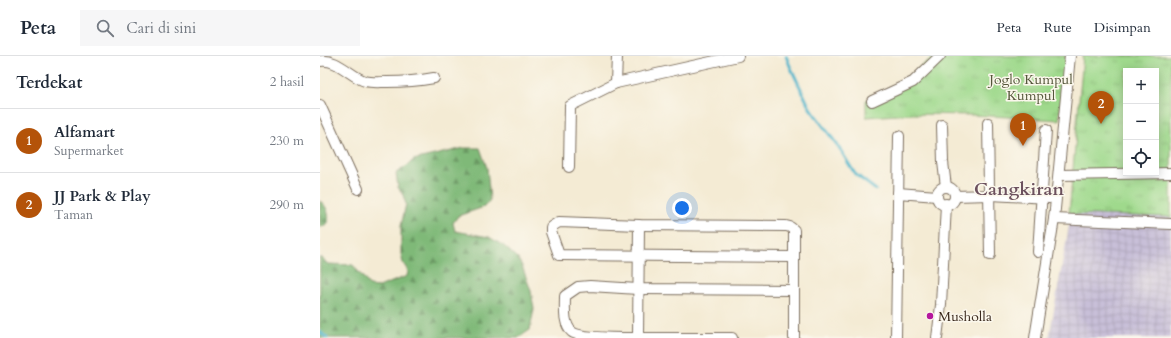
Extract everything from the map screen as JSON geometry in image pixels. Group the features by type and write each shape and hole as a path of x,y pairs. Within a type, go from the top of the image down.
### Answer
{"street":[{"path":"616,84 617,56"},
{"path":"568,167 570,106 616,84 738,56"},
{"path":"872,101 913,82 940,56"},
{"path":"1035,338 1054,219 1070,56"},
{"path":"320,62 325,61 332,63 348,70 364,81 414,82 434,78"},
{"path":"320,105 358,189"},
{"path":"988,123 990,255"},
{"path":"942,125 943,162 946,187"},
{"path":"1038,252 1046,130"},
{"path":"896,338 899,136"},
{"path":"1059,175 1171,173"},
{"path":"946,187 952,190 955,196"},
{"path":"937,196 940,190 946,187"},
{"path":"898,194 937,196"},
{"path":"955,196 990,195 1056,198"},
{"path":"937,196 940,202 946,204 952,202 955,196"},
{"path":"937,338 941,305 946,204"},
{"path":"1054,219 1171,224"},
{"path":"793,257 559,255 551,232 553,225 559,222 639,225 790,227 794,230 794,338"},
{"path":"639,225 638,256 638,289 637,338 590,337 579,336 572,333 565,315 565,296 578,287 590,286 638,289 794,290"},
{"path":"643,338 732,338"}],"shaded area":[{"path":"1069,214 1171,217 1171,338 1049,338 1069,226"}],"green space":[{"name":"Joglo Kumpul Kumpul","path":"934,56 1066,56 1059,120 973,115 913,114 866,117 866,100 897,85"},
{"path":"1083,56 1171,56 1171,217 1069,214"},
{"path":"464,148 480,148 487,168 490,200 484,207 458,216 453,223 455,231 489,237 504,246 518,259 531,291 534,309 530,330 518,338 320,338 320,257 328,264 353,265 370,286 379,287 407,276 408,271 403,263 401,254 401,226 406,204 398,187 396,173 413,160"},
{"path":"320,201 326,208 328,223 320,228"}],"waterway":[{"path":"786,56 810,108 838,146 855,174 876,190"},
{"path":"320,332 327,338"}],"place":[{"name":"JJ Park & Play","path":"1101,124"},
{"name":"Alfamart","path":"1023,146"},
{"name":"Musholla","path":"930,316"}],"district":[{"name":"Cangkiran","path":"1019,189"}]}
